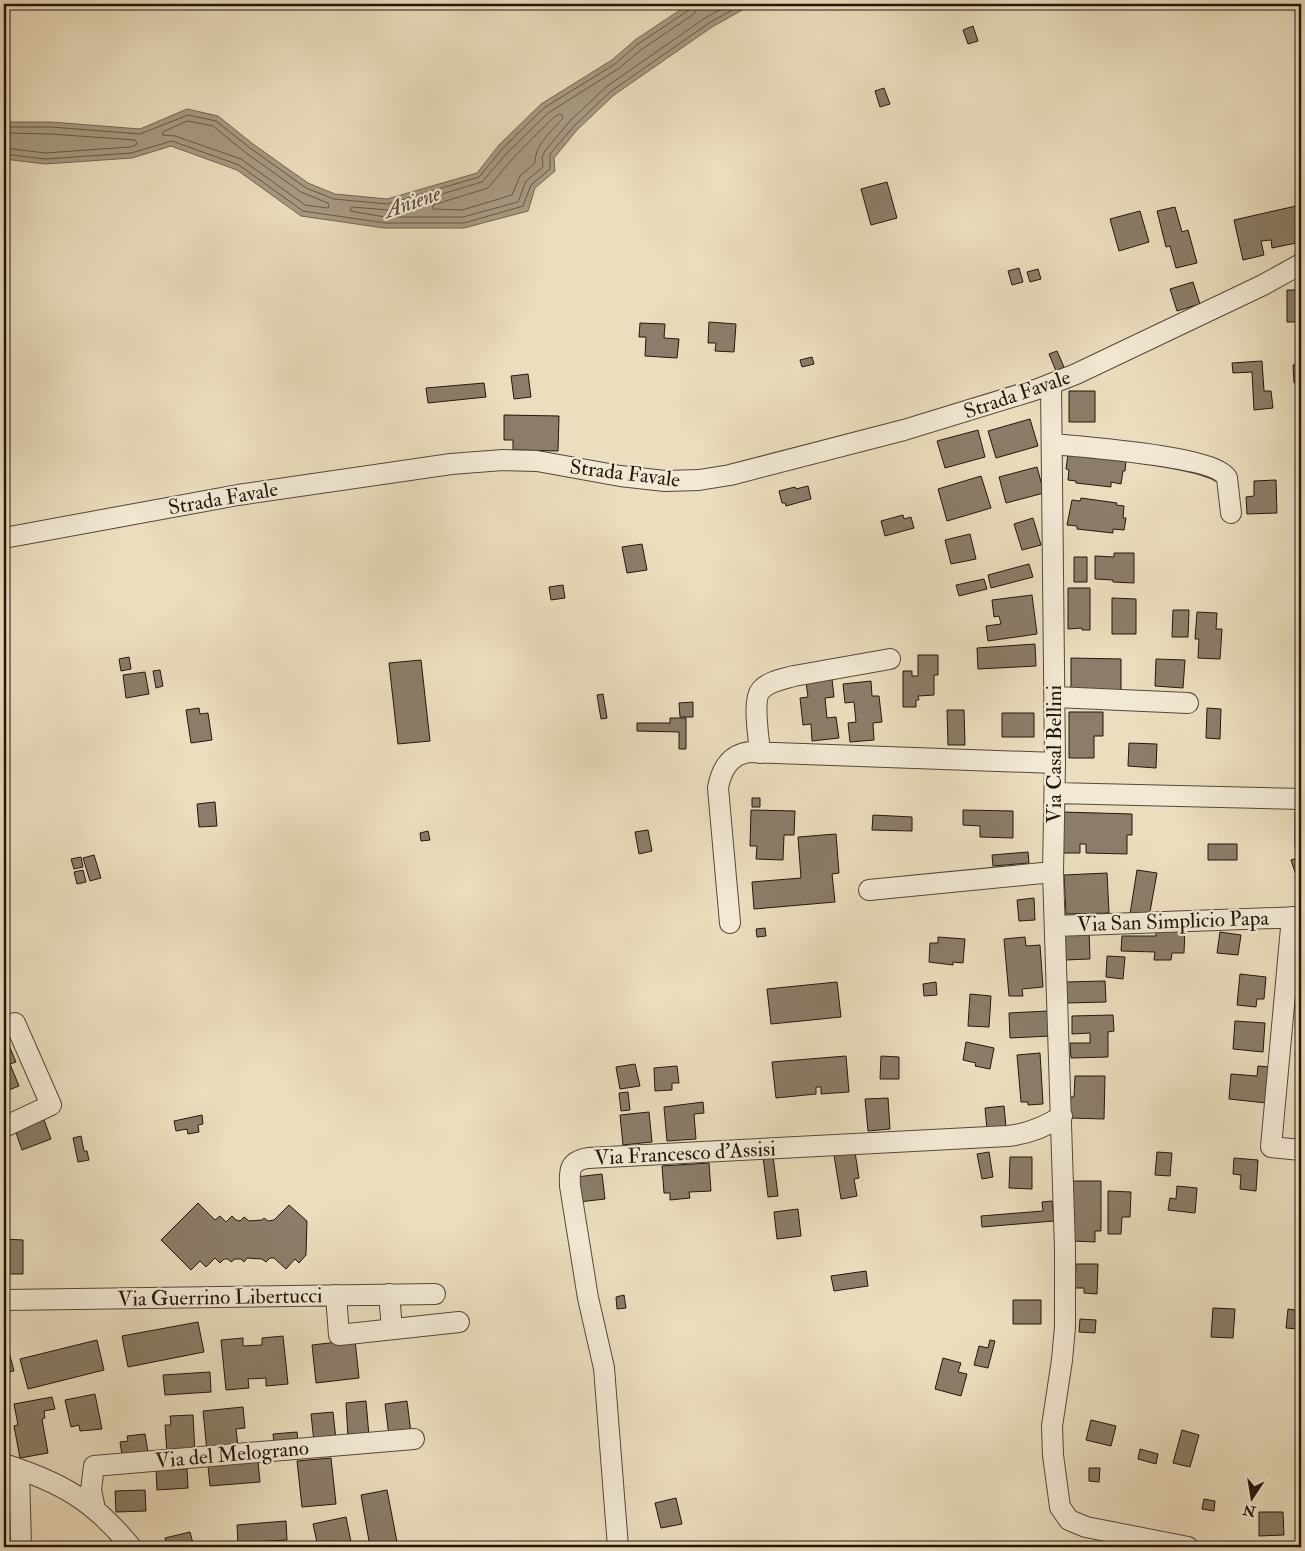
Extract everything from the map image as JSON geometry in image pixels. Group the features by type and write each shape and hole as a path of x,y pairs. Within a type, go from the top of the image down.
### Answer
{"street":[{"name":"Strada Favale","path":"4,538 238,495 451,464 503,460 537,461 640,479 683,481 714,478 904,430 981,408 1052,384 1263,285 1301,264"},
{"name":"Via Casal Bellini","path":"1052,384 1055,697 1053,872 1065,1249 1065,1328 1052,1436 1059,1503 1062,1512 1069,1520 1122,1541"},
{"path":"1053,444 1180,460 1217,469 1225,474 1227,478 1231,514"},
{"path":"760,752 757,704 758,694 764,688 779,680 794,676 890,659"},
{"path":"1055,697 1188,703"},
{"path":"730,923 718,796 719,782 725,766 737,756 746,752 760,752 1055,763"},
{"path":"1055,793 1301,799"},
{"path":"869,890 1053,872"},
{"path":"1297,917 1271,1146 1301,1150"},
{"name":"Via San Simplicio Papa","path":"1055,926 1297,917"},
{"path":"4,1028 15,1023 51,1105 4,1127"},
{"name":"Via Francesco d'Assisi","path":"618,1547 604,1368 588,1298 570,1186 570,1173 576,1162 588,1158 1008,1136 1024,1134 1062,1120"},
{"path":"389,1294 392,1329"},
{"name":"Via Guerrino Libertucci","path":"4,1300 435,1294"},
{"path":"336,1295 339,1335 459,1322"},
{"name":"Via del Melograno","path":"94,1509 91,1490 94,1466 414,1439"},
{"path":"21,1547 12,1467 56,1483 94,1509 131,1547"},
{"path":"1122,1541 1188,1547"}],"water":[{"name":"Aniene","path":"689,4 753,4 712,27 614,95 577,130 554,158 555,171 535,188 528,211 464,228 384,228 301,216 237,170 171,146 132,158 45,164 4,159 4,122 51,122 140,129 187,109 218,116 253,144 308,183 335,194 387,199 477,173 499,145 541,104 612,60 635,40"}],"building":[{"path":"973,26 978,41 968,44 963,30"},
{"path":"884,88 890,104 880,107 875,91"},
{"path":"887,182 897,218 871,225 861,189"},
{"path":"1296,206 1301,230 1301,242 1272,248 1271,240 1261,241 1264,255 1243,260 1234,220"},
{"path":"1175,207 1182,232 1188,230 1197,263 1176,268 1170,246 1166,247 1157,211"},
{"path":"1140,211 1149,242 1119,251 1110,219"},
{"path":"1019,268 1023,282 1012,285 1008,271"},
{"path":"1038,269 1041,279 1030,282 1027,272"},
{"path":"1193,282 1200,304 1177,311 1170,289"},
{"path":"1287,290 1301,290 1301,322 1287,322"},
{"path":"709,322 736,324 734,352 715,351 716,343 708,343"},
{"path":"640,323 665,324 664,338 679,339 677,358 645,356 646,337 639,337"},
{"path":"1057,351 1064,367 1056,371 1049,354"},
{"path":"812,357 814,364 802,367 800,360"},
{"path":"1262,361 1264,391 1271,391 1273,408 1254,410 1252,372 1233,373 1232,363"},
{"path":"1301,364 1301,382 1294,383 1293,365"},
{"path":"528,374 531,397 514,399 511,376"},
{"path":"484,383 486,397 428,403 426,388"},
{"path":"1069,391 1095,391 1095,422 1069,422"},
{"path":"504,415 559,416 558,451 513,450 513,440 504,440"},
{"path":"1030,419 1038,446 996,458 988,431"},
{"path":"978,430 985,457 945,468 937,441"},
{"path":"1068,454 1120,457 1119,461 1126,461 1121,484 1111,482 1111,487 1076,483 1076,481 1068,480 1069,470 1066,469"},
{"path":"1037,467 1044,493 1006,503 999,477"},
{"path":"981,476 991,508 947,521 938,489"},
{"path":"1276,480 1277,513 1247,514 1246,497 1254,496 1254,481"},
{"path":"808,486 811,499 786,506 785,503 782,503 779,491"},
{"path":"1081,498 1117,503 1116,505 1124,506 1123,518 1126,518 1124,530 1113,529 1113,533 1077,529 1077,526 1067,525 1072,500 1080,501"},
{"path":"903,515 904,519 911,517 914,528 885,536 881,521"},
{"path":"1033,518 1041,545 1022,550 1014,524"},
{"path":"970,534 976,559 951,564 945,540"},
{"path":"642,544 647,570 627,573 622,547"},
{"path":"1114,553 1134,553 1134,583 1095,579 1095,556 1114,557"},
{"path":"1074,557 1087,557 1087,582 1074,582"},
{"path":"1029,564 1033,577 991,588 988,575"},
{"path":"984,579 987,589 959,596 956,585"},
{"path":"563,585 565,598 551,600 549,587"},
{"path":"1068,588 1090,588 1090,630 1082,630 1082,628 1068,629"},
{"path":"1032,595 1037,634 988,641 986,626 1001,624 999,616 994,617 992,600"},
{"path":"1112,598 1136,599 1136,634 1112,634"},
{"path":"1173,610 1189,610 1188,637 1172,637"},
{"path":"1197,612 1217,613 1216,629 1222,629 1220,659 1198,658 1199,639 1195,639"},
{"path":"1035,644 1036,666 978,669 977,648"},
{"path":"918,655 938,655 938,675 934,675 934,695 918,696 919,700 916,700 916,707 903,707 903,671 912,671 912,676 918,676"},
{"path":"129,657 131,669 121,671 119,659"},
{"path":"1071,658 1121,659 1121,690 1071,689"},
{"path":"1156,659 1185,660 1183,688 1155,686"},
{"path":"421,660 430,741 398,744 389,663"},
{"path":"160,670 163,686 156,688 153,671"},
{"path":"145,672 149,694 126,698 123,675"},
{"path":"832,679 834,697 825,698 827,718 836,717 839,738 812,741 811,724 803,725 800,698 808,697 806,682"},
{"path":"871,681 872,696 879,696 882,722 873,723 874,740 850,742 848,723 856,722 854,702 845,703 843,684"},
{"path":"603,694 607,718 601,719 597,695"},
{"path":"693,702 693,717 680,717 679,703"},
{"path":"199,708 200,714 208,713 212,740 191,743 186,710"},
{"path":"1207,708 1221,709 1220,739 1206,738"},
{"path":"947,710 964,710 965,745 948,745"},
{"path":"1069,712 1103,712 1103,736 1094,736 1094,758 1069,758"},
{"path":"1002,713 1034,713 1034,737 1002,737"},
{"path":"670,718 686,718 686,749 679,749 679,732 637,731 637,723 670,723"},
{"path":"1129,743 1157,744 1156,768 1128,766"},
{"path":"752,798 760,798 760,807 752,807"},
{"path":"215,802 217,826 199,827 197,804"},
{"path":"751,810 795,811 794,835 784,835 783,860 756,859 757,846 750,846"},
{"path":"963,810 1013,811 1013,838 980,837 980,826 963,825"},
{"path":"1301,811 1301,847 1295,847 1295,812"},
{"path":"1063,812 1132,814 1132,835 1127,835 1127,854 1086,853 1086,844 1080,844 1080,853 1062,853"},
{"path":"873,815 912,817 912,831 872,830"},
{"path":"648,830 652,851 639,854 635,832"},
{"path":"428,831 430,840 421,841 420,833"},
{"path":"836,834 839,873 832,874 835,902 754,909 752,882 801,878 798,837"},
{"path":"1208,844 1237,844 1237,860 1208,860"},
{"path":"1028,852 1029,863 993,866 992,855"},
{"path":"94,855 101,878 90,881 83,858"},
{"path":"81,857 83,867 74,869 71,859"},
{"path":"1301,857 1301,877 1297,878 1291,860"},
{"path":"83,870 86,882 77,884 74,872"},
{"path":"1137,870 1157,873 1149,917 1130,914"},
{"path":"1107,873 1109,913 1066,914 1064,875"},
{"path":"1034,898 1035,920 1019,921 1017,900"},
{"path":"765,928 766,936 757,937 756,929"},
{"path":"1156,928 1185,929 1184,953 1172,953 1171,960 1154,960 1155,952 1121,951 1122,936 1156,936"},
{"path":"1064,931 1089,931 1090,959 1064,960"},
{"path":"1220,932 1241,935 1238,955 1217,953"},
{"path":"938,937 965,939 963,963 953,962 953,965 929,962 930,943 938,943"},
{"path":"1025,937 1026,946 1040,945 1043,987 1022,989 1023,996 1009,996 1004,939"},
{"path":"1107,956 1125,957 1123,979 1106,977"},
{"path":"1240,974 1266,977 1264,999 1257,999 1256,1007 1237,1005"},
{"path":"1105,981 1106,1002 1067,1003 1066,982"},
{"path":"837,982 841,1017 771,1024 767,989"},
{"path":"936,982 937,995 924,996 923,984"},
{"path":"970,994 991,996 989,1027 968,1026"},
{"path":"1296,1004 1301,1004 1301,1029 1296,1029"},
{"path":"1048,1011 1050,1036 1010,1038 1009,1013"},
{"path":"1113,1015 1114,1031 1108,1032 1108,1057 1071,1058 1070,1043 1090,1043 1090,1033 1072,1034 1072,1016"},
{"path":"1235,1021 1265,1023 1263,1052 1233,1049"},
{"path":"1299,1036 1301,1037 1301,1056 1295,1055"},
{"path":"966,1042 994,1048 990,1069 975,1066 976,1063 963,1060"},
{"path":"8,1043 16,1062 10,1064 19,1086 4,1092 4,1044"},
{"path":"1040,1053 1043,1104 1028,1105 1028,1102 1021,1102 1017,1055"},
{"path":"846,1056 849,1092 821,1094 821,1087 816,1087 816,1094 776,1098 772,1062"},
{"path":"881,1056 899,1057 899,1079 880,1079"},
{"path":"635,1064 640,1086 620,1089 616,1067"},
{"path":"677,1066 679,1083 672,1083 672,1090 655,1091 654,1068"},
{"path":"1258,1066 1270,1067 1266,1103 1229,1099 1231,1074 1257,1076"},
{"path":"1075,1076 1105,1076 1104,1119 1070,1118 1070,1097 1074,1097"},
{"path":"628,1092 630,1110 621,1111 619,1093"},
{"path":"888,1098 890,1129 868,1131 865,1099"},
{"path":"1301,1100 1301,1123 1297,1122"},
{"path":"703,1102 704,1113 694,1114 696,1139 667,1141 664,1107"},
{"path":"1004,1106 1006,1127 987,1129 985,1108"},
{"path":"649,1112 652,1142 623,1145 620,1115"},
{"path":"202,1115 203,1124 198,1125 199,1132 188,1134 187,1129 176,1131 174,1121"},
{"path":"43,1117 51,1139 22,1150 14,1127"},
{"path":"81,1136 84,1151 87,1151 89,1160 78,1162 73,1138"},
{"path":"855,1152 859,1178 854,1179 857,1196 841,1199 834,1155"},
{"path":"989,1152 993,1177 982,1179 977,1154"},
{"path":"1157,1152 1172,1153 1170,1176 1155,1175"},
{"path":"773,1156 778,1196 768,1197 763,1157"},
{"path":"1010,1157 1032,1157 1032,1189 1009,1188"},
{"path":"1234,1158 1258,1160 1256,1191 1240,1189 1241,1175 1233,1174"},
{"path":"709,1163 711,1191 689,1192 690,1198 670,1200 670,1193 664,1193 662,1166"},
{"path":"602,1174 605,1199 579,1202 576,1177"},
{"path":"1072,1181 1101,1181 1101,1231 1095,1231 1095,1242 1072,1241"},
{"path":"1177,1186 1197,1188 1195,1213 1168,1210 1170,1198 1176,1199"},
{"path":"1108,1191 1131,1192 1130,1217 1122,1217 1121,1234 1108,1234"},
{"path":"1052,1201 1054,1221 982,1227 981,1216 1043,1211 1042,1202"},
{"path":"198,1203 215,1220 220,1216 226,1222 232,1216 240,1221 244,1217 249,1221 262,1220 264,1218 268,1221 274,1220 289,1205 307,1221 306,1255 299,1263 295,1259 286,1269 274,1258 270,1258 266,1262 262,1259 247,1258 244,1262 241,1259 235,1259 231,1262 228,1259 224,1259 220,1263 215,1258 206,1267 200,1261 191,1270 161,1240"},
{"path":"4,1205 10,1219 4,1222"},
{"path":"798,1209 801,1236 777,1239 774,1212"},
{"path":"4,1239 23,1240 23,1274 4,1274"},
{"path":"1076,1264 1098,1264 1097,1294 1084,1293 1084,1288 1075,1288"},
{"path":"866,1271 868,1286 834,1291 831,1276"},
{"path":"624,1295 626,1308 617,1309 616,1297"},
{"path":"1013,1300 1041,1300 1041,1324 1013,1324"},
{"path":"1213,1308 1235,1309 1233,1338 1211,1337"},
{"path":"1288,1309 1301,1311 1298,1329 1286,1328"},
{"path":"1080,1319 1096,1320 1095,1333 1079,1332"},
{"path":"198,1322 204,1352 128,1367 122,1336"},
{"path":"4,1333 14,1371 4,1373"},
{"path":"283,1336 288,1384 266,1386 266,1378 248,1379 249,1388 226,1390 221,1340 243,1338 243,1346 262,1345 262,1338"},
{"path":"97,1340 104,1370 28,1389 20,1359"},
{"path":"355,1340 359,1378 316,1383 312,1345"},
{"path":"990,1340 995,1341 988,1368 974,1365 979,1346 988,1348"},
{"path":"943,1358 961,1363 958,1372 967,1374 961,1396 935,1389"},
{"path":"210,1372 211,1392 165,1395 163,1375"},
{"path":"95,1394 102,1429 80,1431 79,1425 71,1427 65,1400"},
{"path":"52,1397 55,1409 44,1411 45,1418 42,1419 48,1453 20,1458 14,1426 18,1425 14,1404"},
{"path":"366,1401 369,1436 348,1438 346,1403"},
{"path":"407,1401 411,1433 389,1436 385,1404"},
{"path":"243,1407 245,1428 236,1429 238,1447 207,1451 203,1411"},
{"path":"333,1412 336,1440 314,1442 311,1414"},
{"path":"193,1415 195,1453 167,1454 165,1425 171,1425 170,1416"},
{"path":"1091,1420 1116,1426 1111,1446 1086,1440"},
{"path":"1182,1430 1199,1435 1190,1467 1173,1463"},
{"path":"297,1432 298,1443 274,1445 273,1434"},
{"path":"145,1434 148,1452 122,1455 120,1442 128,1441 127,1436"},
{"path":"1140,1449 1158,1454 1156,1464 1138,1459"},
{"path":"331,1458 336,1504 302,1507 297,1461"},
{"path":"258,1462 260,1482 210,1486 208,1466"},
{"path":"1089,1468 1100,1468 1099,1482 1089,1481"},
{"path":"187,1469 188,1488 157,1490 156,1470"},
{"path":"145,1490 146,1511 116,1512 115,1491"},
{"path":"387,1490 398,1547 370,1547 361,1495"},
{"path":"676,1498 682,1524 661,1528 655,1503"},
{"path":"1204,1499 1215,1501 1214,1511 1202,1509"},
{"path":"1259,1512 1283,1512 1284,1535 1259,1536"},
{"path":"346,1517 352,1547 318,1547 313,1524"},
{"path":"286,1521 287,1540 238,1543 237,1525"},
{"path":"190,1532 194,1547 167,1547 165,1538"}]}
